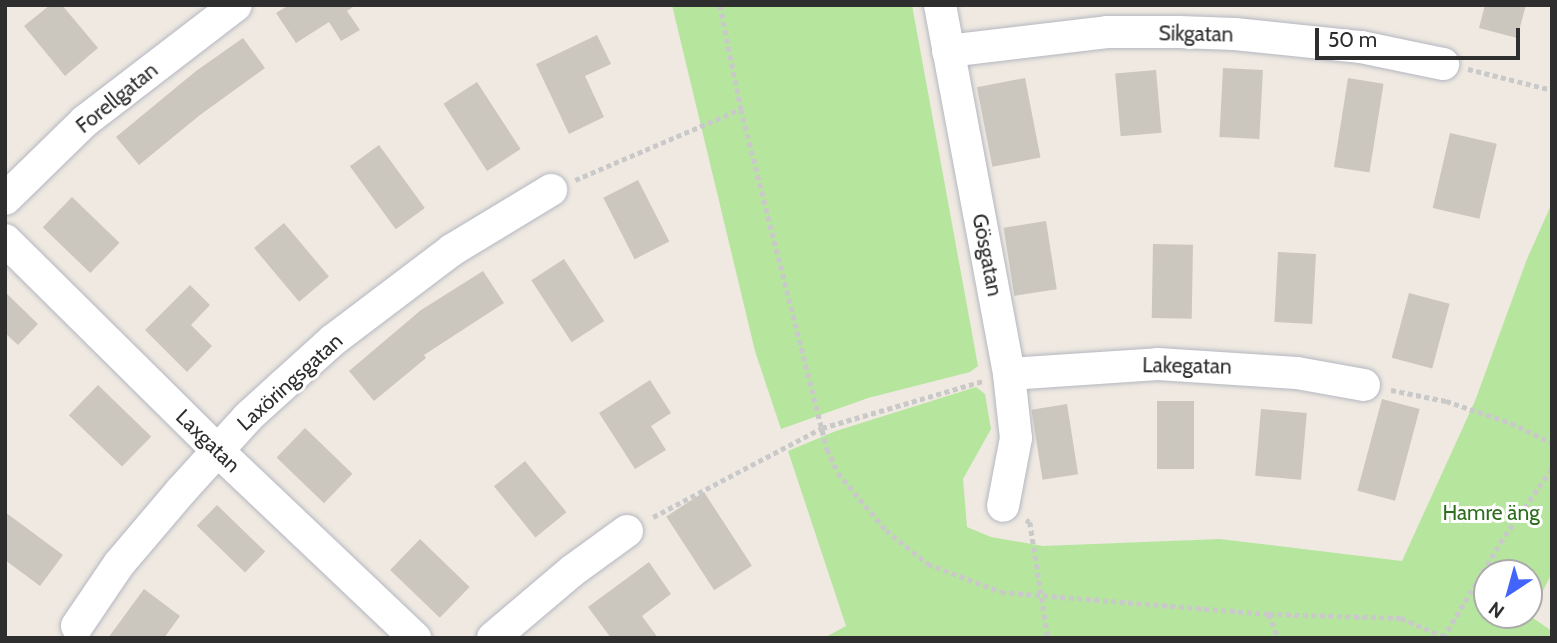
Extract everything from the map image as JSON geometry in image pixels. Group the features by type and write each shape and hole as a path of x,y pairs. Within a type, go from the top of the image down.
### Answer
{"street":[{"name":"Forellgatan","path":"5,200 85,121 236,5"},
{"name":"Gösgatan","path":"940,5 1009,374 1016,438 1003,506"},
{"name":"Sikgatan","path":"948,51 1107,32 1236,34 1362,47 1443,64"},
{"name":"Laxöringsgatan","path":"76,626 119,564 248,417 353,324 452,250 551,190"},
{"name":"Laxgatan","path":"5,240 218,451 415,638"},
{"name":"Lakegatan","path":"1009,374 1158,364 1297,373 1364,385"},
{"path":"493,638 572,570 627,531"}],"path":[{"path":"720,5 741,109 822,428 838,473 871,516 928,564 1001,592 1269,614 1401,618 1445,637 1500,543 1552,468"},
{"path":"1443,64 1552,90"},
{"path":"551,190 741,109"},
{"path":"627,531 822,428 1009,374"},
{"path":"1364,385 1446,401 1511,423 1552,443"},
{"path":"1003,506 1030,522 1048,638"},
{"path":"1269,614 1278,638"}],"green space":[{"path":"672,5 912,5 978,366 970,372 868,398 781,429 755,351"},
{"name":"Hamre äng","path":"1552,203 1552,573 1543,591 1543,559 1473,559 1473,629 1543,629 1543,625 1552,631 1552,638 824,638 846,626 788,451 836,431 976,387 985,394 991,429 963,479 967,527 991,537 1043,546 1220,539 1402,561 1475,401 1527,259"}],"building":[{"path":"50,5 62,5 98,48 65,76 24,26"},
{"path":"289,5 356,5 347,11 360,30 341,41 329,22 296,43 276,13"},
{"path":"1485,5 1526,5 1517,38 1479,28"},
{"path":"597,35 611,64 585,76 604,117 569,134 536,64"},
{"path":"243,38 265,68 200,115 139,165 116,137 196,71"},
{"path":"1223,68 1263,70 1259,139 1219,137"},
{"path":"1156,70 1161,133 1121,136 1115,74"},
{"path":"1025,78 1040,158 992,167 977,87"},
{"path":"1348,78 1384,84 1369,173 1334,167"},
{"path":"477,82 521,149 487,171 443,104"},
{"path":"1450,133 1497,144 1479,219 1433,208"},
{"path":"379,145 425,208 396,229 350,166"},
{"path":"638,180 669,241 635,259 603,198"},
{"path":"72,197 119,243 90,273 43,227"},
{"path":"1046,221 1057,289 1014,296 1004,228"},
{"path":"284,223 329,277 299,302 254,248"},
{"path":"1153,244 1193,245 1192,319 1152,318"},
{"path":"1278,252 1316,254 1312,324 1274,322"},
{"path":"564,259 604,321 572,342 531,280"},
{"path":"483,271 504,303 424,355 426,358 374,401 349,371 421,310"},
{"path":"190,285 210,305 191,325 212,346 187,372 145,330"},
{"path":"5,292 38,324 18,345 5,333"},
{"path":"1409,293 1450,304 1432,369 1392,358"},
{"path":"650,380 671,413 651,426 666,450 635,469 599,413"},
{"path":"98,385 151,436 122,467 69,415"},
{"path":"1382,399 1420,409 1395,501 1357,491"},
{"path":"1157,401 1194,401 1194,469 1157,469"},
{"path":"1067,404 1078,474 1043,480 1031,410"},
{"path":"1261,409 1307,413 1301,480 1255,476"},
{"path":"305,428 352,474 324,503 277,457"},
{"path":"525,461 567,512 535,537 494,486"},
{"path":"704,492 752,566 714,590 666,517"},
{"path":"217,505 265,552 245,572 197,526"},
{"path":"5,512 63,555 40,586 5,560"},
{"path":"420,539 470,587 440,618 390,570"},
{"path":"649,562 671,594 642,616 658,638 611,638 588,607"},
{"path":"144,589 180,616 164,638 108,638"}]}
